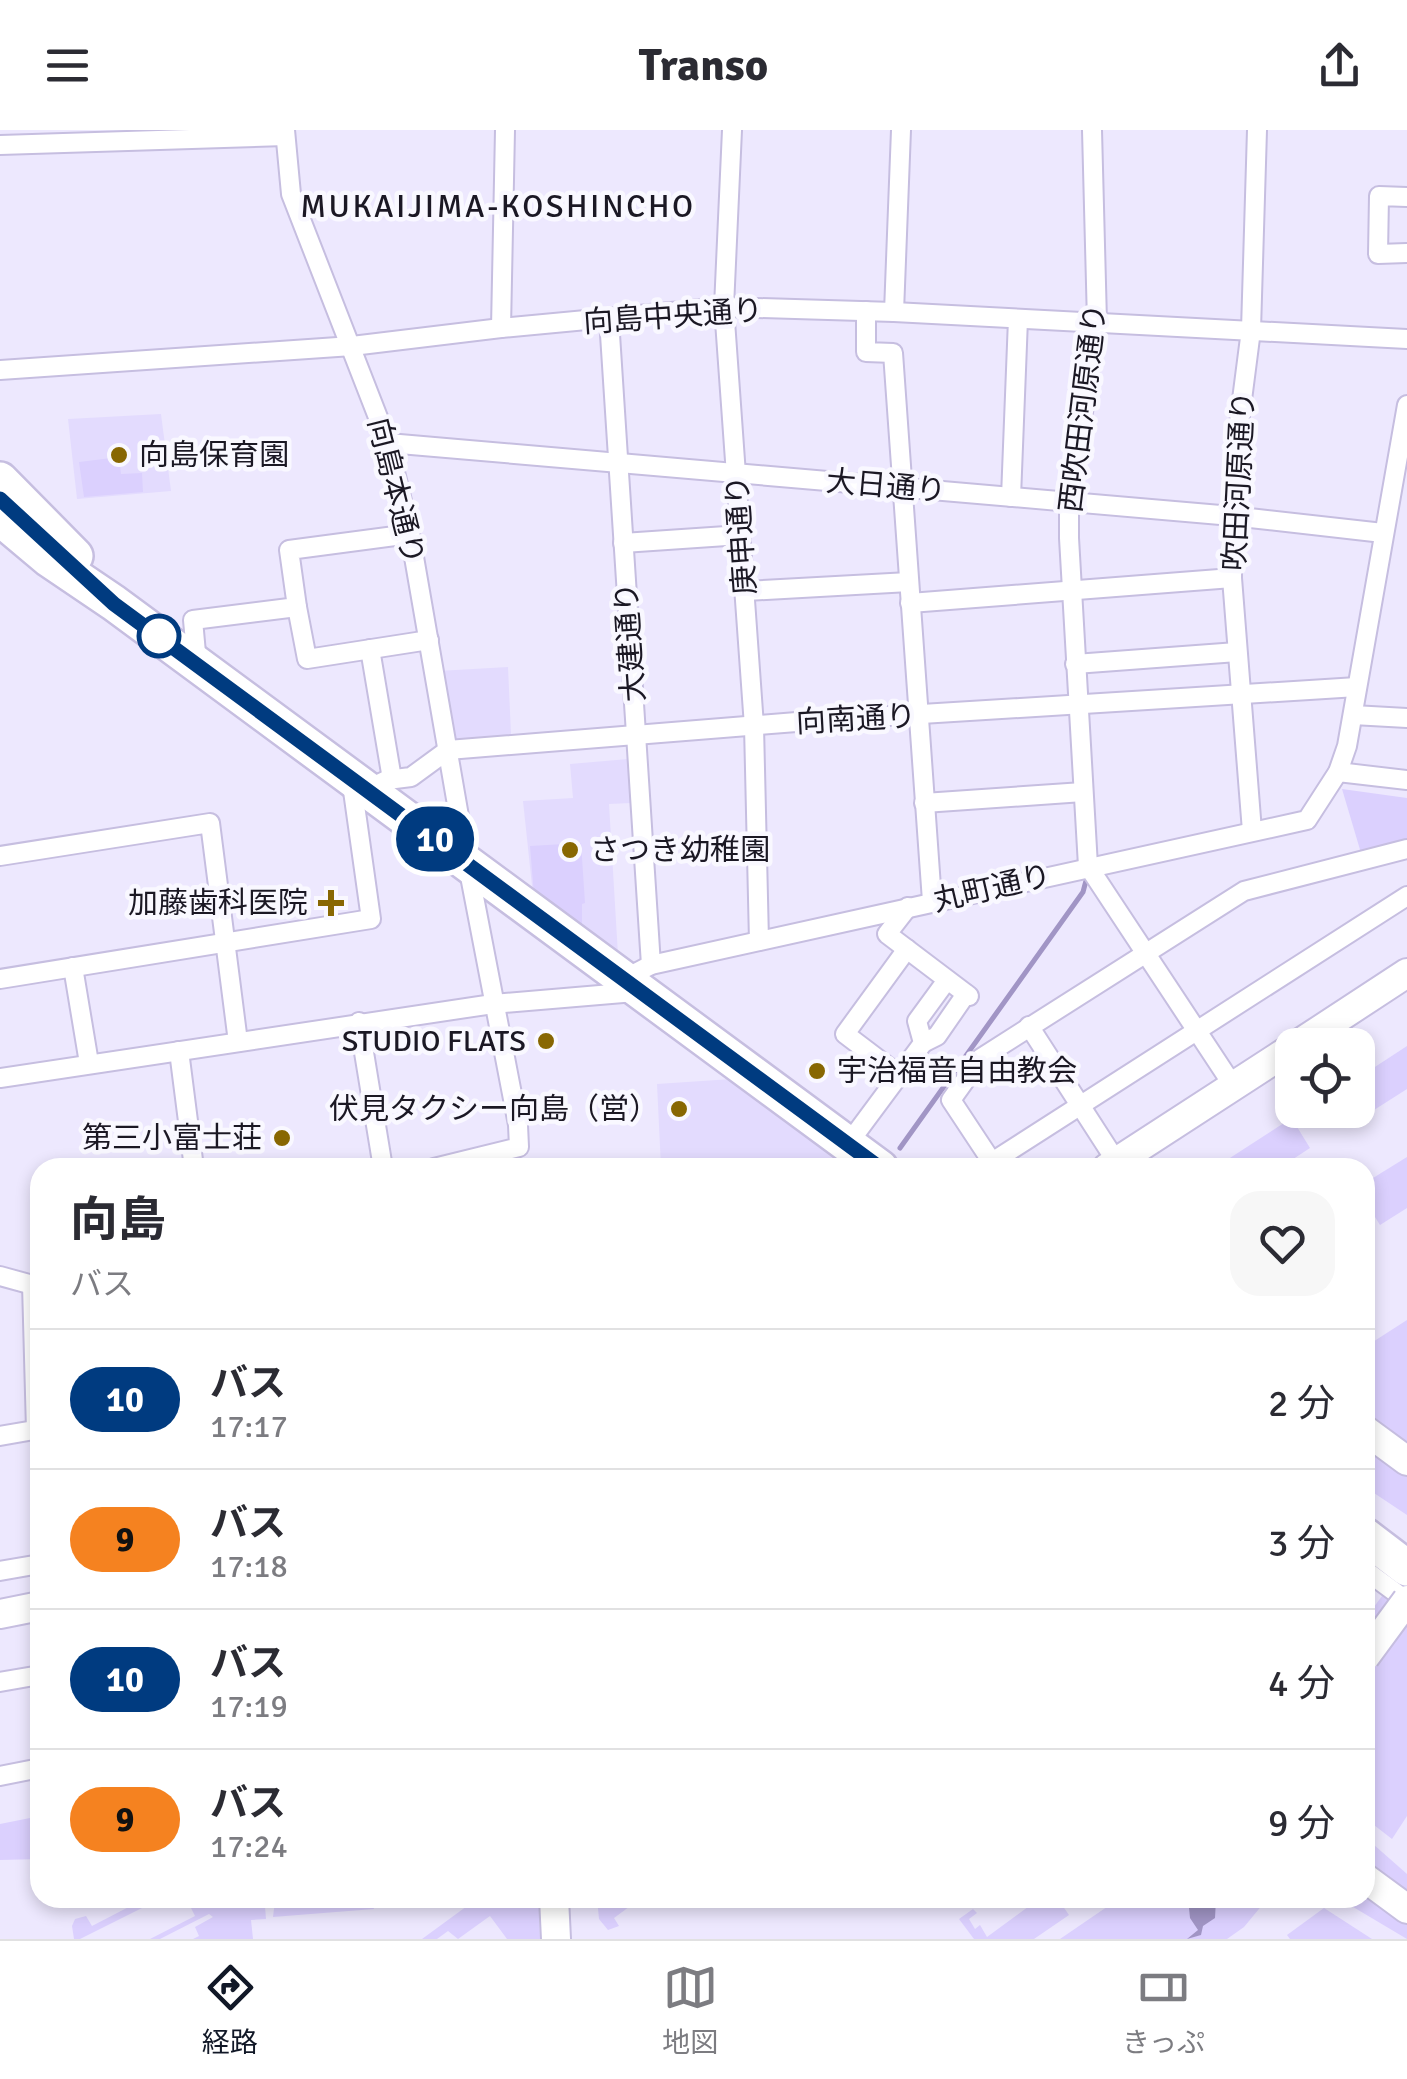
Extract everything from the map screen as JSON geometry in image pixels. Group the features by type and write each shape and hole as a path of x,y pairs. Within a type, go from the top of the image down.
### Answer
{"highway":[{"path":"0,480 64,543 114,604"},
{"path":"0,499 114,604"},
{"path":"0,518 49,559 372,784 468,863 639,978 866,1158"},
{"path":"0,539 114,604"},
{"path":"1375,1521 1407,1545"},
{"path":"1375,1544 1407,1568"}],"street":[{"path":"502,328 506,130"},
{"name":"庚申通り","path":"732,130 724,307 754,726 759,940"},
{"path":"894,312 901,130"},
{"name":"西吹田河原通り","path":"1088,866 1069,502 1097,322 1092,130"},
{"name":"吹田河原通り","path":"1252,832 1232,578 1232,516 1238,423 1251,330 1257,130"},
{"path":"0,145 285,133"},
{"name":"向島本通り","path":"285,133 291,194 388,444 410,534 518,1125 518,1147 474,1158"},
{"path":"1407,197 1379,196 1378,254 1407,254"},
{"name":"向島中央通り","path":"0,370 352,346 724,307 1407,338"},
{"path":"866,311 866,352 893,353 932,901"},
{"path":"1011,497 1018,319"},
{"name":"大建通り","path":"609,320 636,736 639,978"},
{"name":"丸町通り","path":"0,1078 494,1004 639,978 759,940 1307,820 1338,772 1353,714 1407,406"},
{"name":"大日通り","path":"388,444 1383,532"},
{"path":"410,534 289,550 297,607 307,659 429,640"},
{"path":"623,543 741,535"},
{"path":"910,602 1232,578"},
{"path":"746,592 909,582"},
{"path":"197,664 193,620 297,607"},
{"path":"370,649 372,784"},
{"path":"1075,664 1237,652"},
{"name":"向南通り","path":"448,750 1357,686"},
{"path":"1353,714 1407,718"},
{"path":"0,978 371,918 353,796 372,784 411,778 448,750"},
{"path":"1338,772 1407,780"},
{"path":"924,803 1083,792"},
{"path":"0,856 210,823 238,1042"},
{"path":"989,1158 951,1100 981,1058 1244,891 1407,848"},
{"path":"1088,866 1234,1086"},
{"path":"998,1158 1407,896"},
{"path":"848,1144 922,1043 936,1036 968,995 888,934 908,907"},
{"path":"899,1075 845,1034 907,949"},
{"path":"73,967 89,1063"},
{"path":"1323,1028 1407,973"},
{"path":"922,1043 916,1021 947,980"},
{"path":"359,1022 381,1158"},
{"path":"1029,1026 1109,1158"},
{"path":"179,1050 193,1158"},
{"path":"1126,1158 1275,1059"},
{"path":"0,1276 30,1284"},
{"path":"0,1436 30,1430"},
{"path":"1375,1438 1407,1462"},
{"path":"0,1571 30,1566"},
{"path":"1375,1577 1407,1600 1375,1643"},
{"path":"0,1614 30,1608"},
{"path":"0,1682 30,1676"},
{"path":"0,1776 30,1770"},
{"path":"1375,1885 1407,1909"},
{"path":"554,1908 556,1939"}],"shaded area":[{"name":"向島保育園","path":"161,414 171,491 77,499 68,419"},
{"path":"119,457 121,474 142,473 143,492 84,497 79,462"},
{"path":"508,667 511,734 504,740 454,742 438,671"},
{"name":"さつき幼稚園","path":"628,759 631,803 609,804 618,955 533,895 523,801 573,798 570,764"},
{"path":"1342,789 1407,798 1407,841 1361,853"},
{"path":"581,843 585,903 582,924 534,895 530,846"},
{"path":"1407,1046 1407,1089 1375,1109 1375,1067"},
{"path":"732,1079 841,1158 661,1158 657,1084"},
{"path":"1276,1128 1298,1128 1310,1148 1295,1158 1230,1158"},
{"path":"1407,1157 1407,1208 1380,1225 1375,1217 1375,1177"},
{"path":"1407,1320 1407,1445 1375,1422 1375,1341"},
{"path":"1375,1452 1407,1475 1407,1515 1375,1494"},
{"path":"1385,1592 1407,1608 1407,1816 1392,1839 1375,1826 1375,1606"},
{"path":"30,1818 30,1859 0,1860 0,1824"},
{"path":"1375,1846 1407,1874 1407,1893 1375,1869"},
{"path":"1375,1897 1407,1921 1407,1939 1355,1908 1375,1908"},
{"path":"127,1908 142,1908 74,1939 75,1919 86,1916 92,1926"},
{"path":"191,1908 265,1908 266,1919 251,1920 253,1939 193,1939 199,1936 195,1927 213,1917 209,1914 160,1939 150,1939 195,1916"},
{"path":"274,1908 374,1909 273,1917"},
{"path":"464,1908 539,1908 540,1939 507,1939 490,1916 458,1939 448,1931 437,1939 422,1939"},
{"path":"598,1908 628,1908 614,1918 619,1926 608,1930 599,1919"},
{"path":"1026,1908 1064,1908 1069,1915 1034,1939 974,1939 959,1919 973,1909 977,1913 969,1919 975,1929 980,1925 987,1937"},
{"path":"1105,1908 1260,1908 1227,1939 1060,1939"},
{"path":"1189,1908 1216,1908 1215,1918 1203,1926 1201,1935 1187,1939 1198,1930"},
{"path":"1324,1908 1372,1939 1290,1939 1287,1935"}],"waterway":[{"path":"900,1148 1083,892 1087,877"}],"bus line":[{"name":"10","path":"0,499 114,604 866,1158"}],"place":[{"name":"向島保育園","path":"119,455"},
{"name":"さつき幼稚園","path":"570,850"},
{"name":"加藤歯科医院","path":"331,903"},
{"name":"STUDIO FLATS","path":"546,1041"},
{"name":"宇治福音自由教会","path":"817,1071"},
{"name":"伏見タクシー向島（営）","path":"679,1109"},
{"name":"第三小富士荘","path":"282,1138"}],"district":[{"name":"MUKAIJIMA-KOSHINCHO","path":"498,206"}]}
